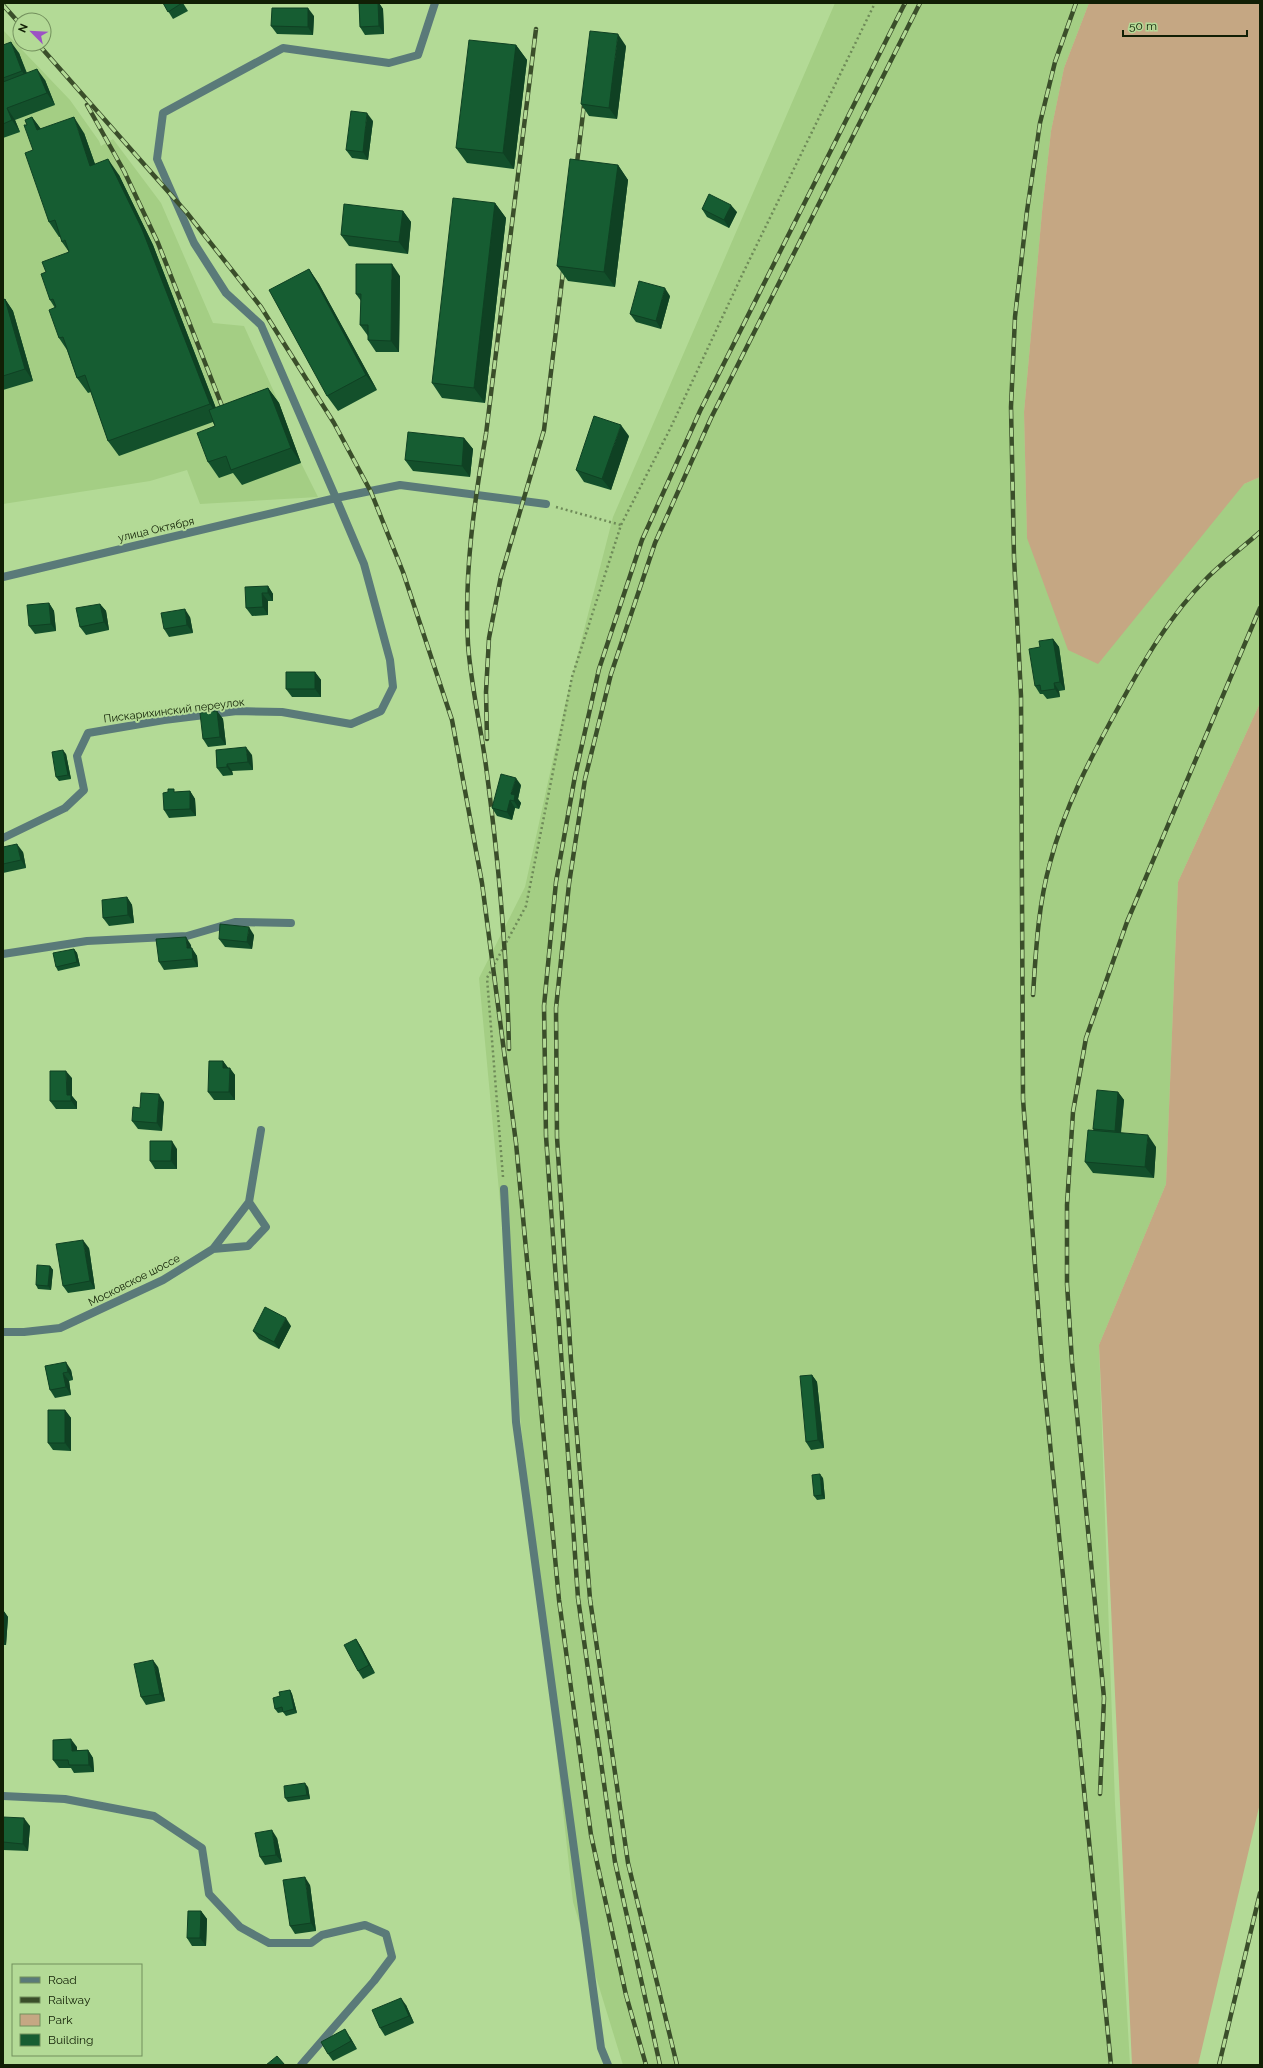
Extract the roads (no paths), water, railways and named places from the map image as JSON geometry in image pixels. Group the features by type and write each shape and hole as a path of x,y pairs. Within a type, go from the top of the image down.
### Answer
{"street":[{"path":"336,498 261,325 226,293 194,244 157,159 163,113 283,48 389,63 418,55 435,3"},
{"name":"улица Октября","path":"3,577 313,503 400,486 546,504"},
{"name":"Пискарихинский переулок","path":"3,838 64,808 84,790 77,756 88,733 164,720 237,711 282,712 351,724 381,711 393,687 390,660 364,564 336,498"},
{"path":"3,954 87,941 187,936 236,922 291,923"},
{"name":"Московское шоссе","path":"3,1332 24,1332 60,1328 163,1280 213,1249 249,1202 261,1130"},
{"path":"504,1189 516,1422 601,2048 608,2065"},
{"path":"213,1249 248,1246 266,1227 249,1202"},
{"path":"3,1796 65,1799 154,1816 202,1848 210,1894 240,1927 270,1944 310,1943 322,1935 365,1925 386,1934 392,1957 374,1981 301,2065"}],"railway":[{"path":"660,2065 615,1862 578,1598 546,1136 544,1006 556,882 575,776 599,669 642,540 700,411 905,3"},
{"path":"677,2065 628,1863 590,1599 571,1360 557,1137 556,1008 569,884 585,779 611,674 655,543 711,418 920,3"},
{"path":"1076,3 1055,62 1040,123 1027,211 1015,317 1011,407 1014,557 1021,696 1023,1099 1042,1362 1111,2065"},
{"path":"3,5 12,15"},
{"path":"509,1049 499,877 485,758 469,660 467,591 474,512 486,434 536,29"},
{"path":"45,52 187,213 261,307 334,423 371,492 403,572 452,720 482,883 516,1143 559,1600 591,1835 626,1995 646,2065"},
{"path":"576,171 585,97"},
{"path":"87,105 124,171 158,243 222,406"},
{"path":"487,739 486,692 489,638 501,576 544,430 564,264"},
{"path":"1033,995 1038,928 1046,879 1063,822 1088,764 1137,673 1169,623 1207,578 1260,532"},
{"path":"1100,1794 1104,1698 1072,1362 1067,1284 1067,1205 1073,1112 1086,1038 1127,922 1260,608"},
{"path":"1219,2065 1260,1893"}]}
